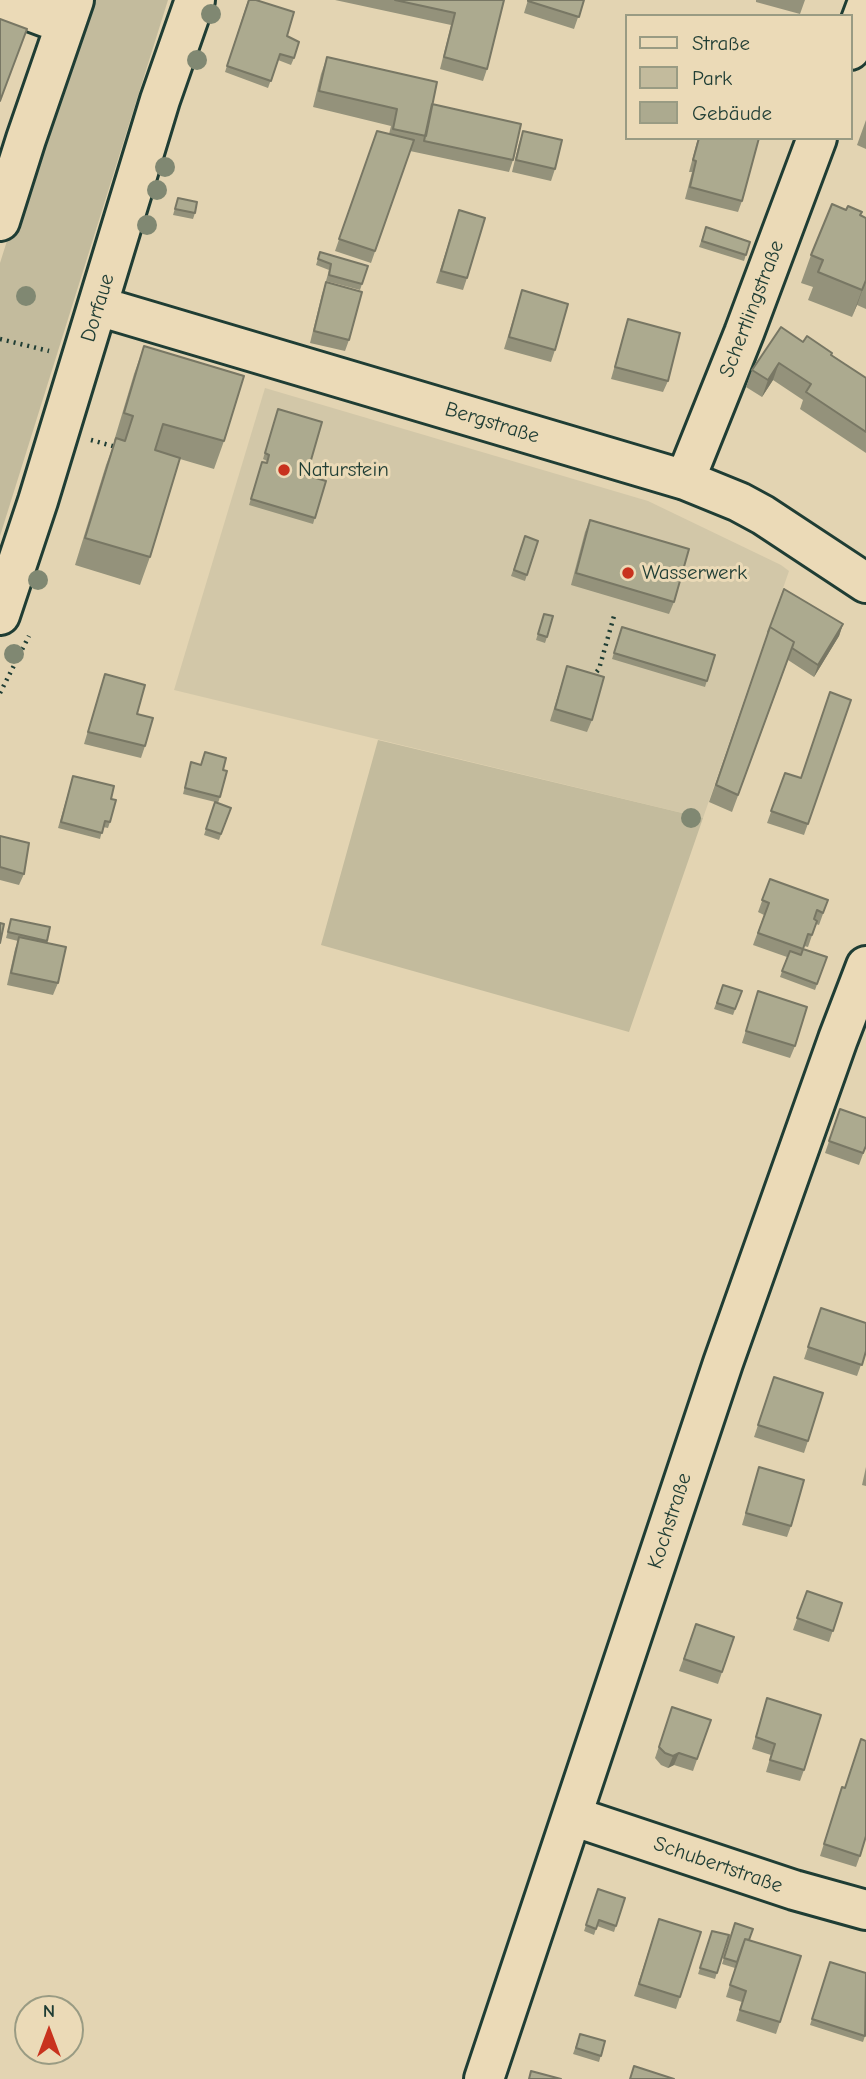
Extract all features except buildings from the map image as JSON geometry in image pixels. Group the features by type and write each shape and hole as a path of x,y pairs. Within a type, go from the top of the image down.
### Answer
{"street":[{"path":"0,0 69,12 0,221"},
{"name":"Dorfaue","path":"0,615 34,514 160,100 195,0"},
{"path":"852,45 866,7"},
{"name":"Schertlingstraße","path":"685,480 744,333 816,140"},
{"name":"Bergstraße","path":"98,306 685,480 763,514 866,583"},
{"name":"Kochstraße","path":"484,2079 723,1363 866,966"},
{"name":"Schubertstraße","path":"572,1816 794,1890 866,1910"}],"path":[{"path":"0,339 53,352"},
{"path":"91,440 117,448"},
{"path":"591,685 599,668 614,616"}],"shaded area":[{"path":"265,388 648,501 789,571 703,818 174,690"}],"green space":[{"path":"87,0 168,0 0,536 0,263 73,31"},
{"path":"378,740 703,818 629,1032 321,945"}],"place":[{"name":"Naturstein","path":"284,470"},
{"name":"Wasserwerk","path":"628,573"}]}
